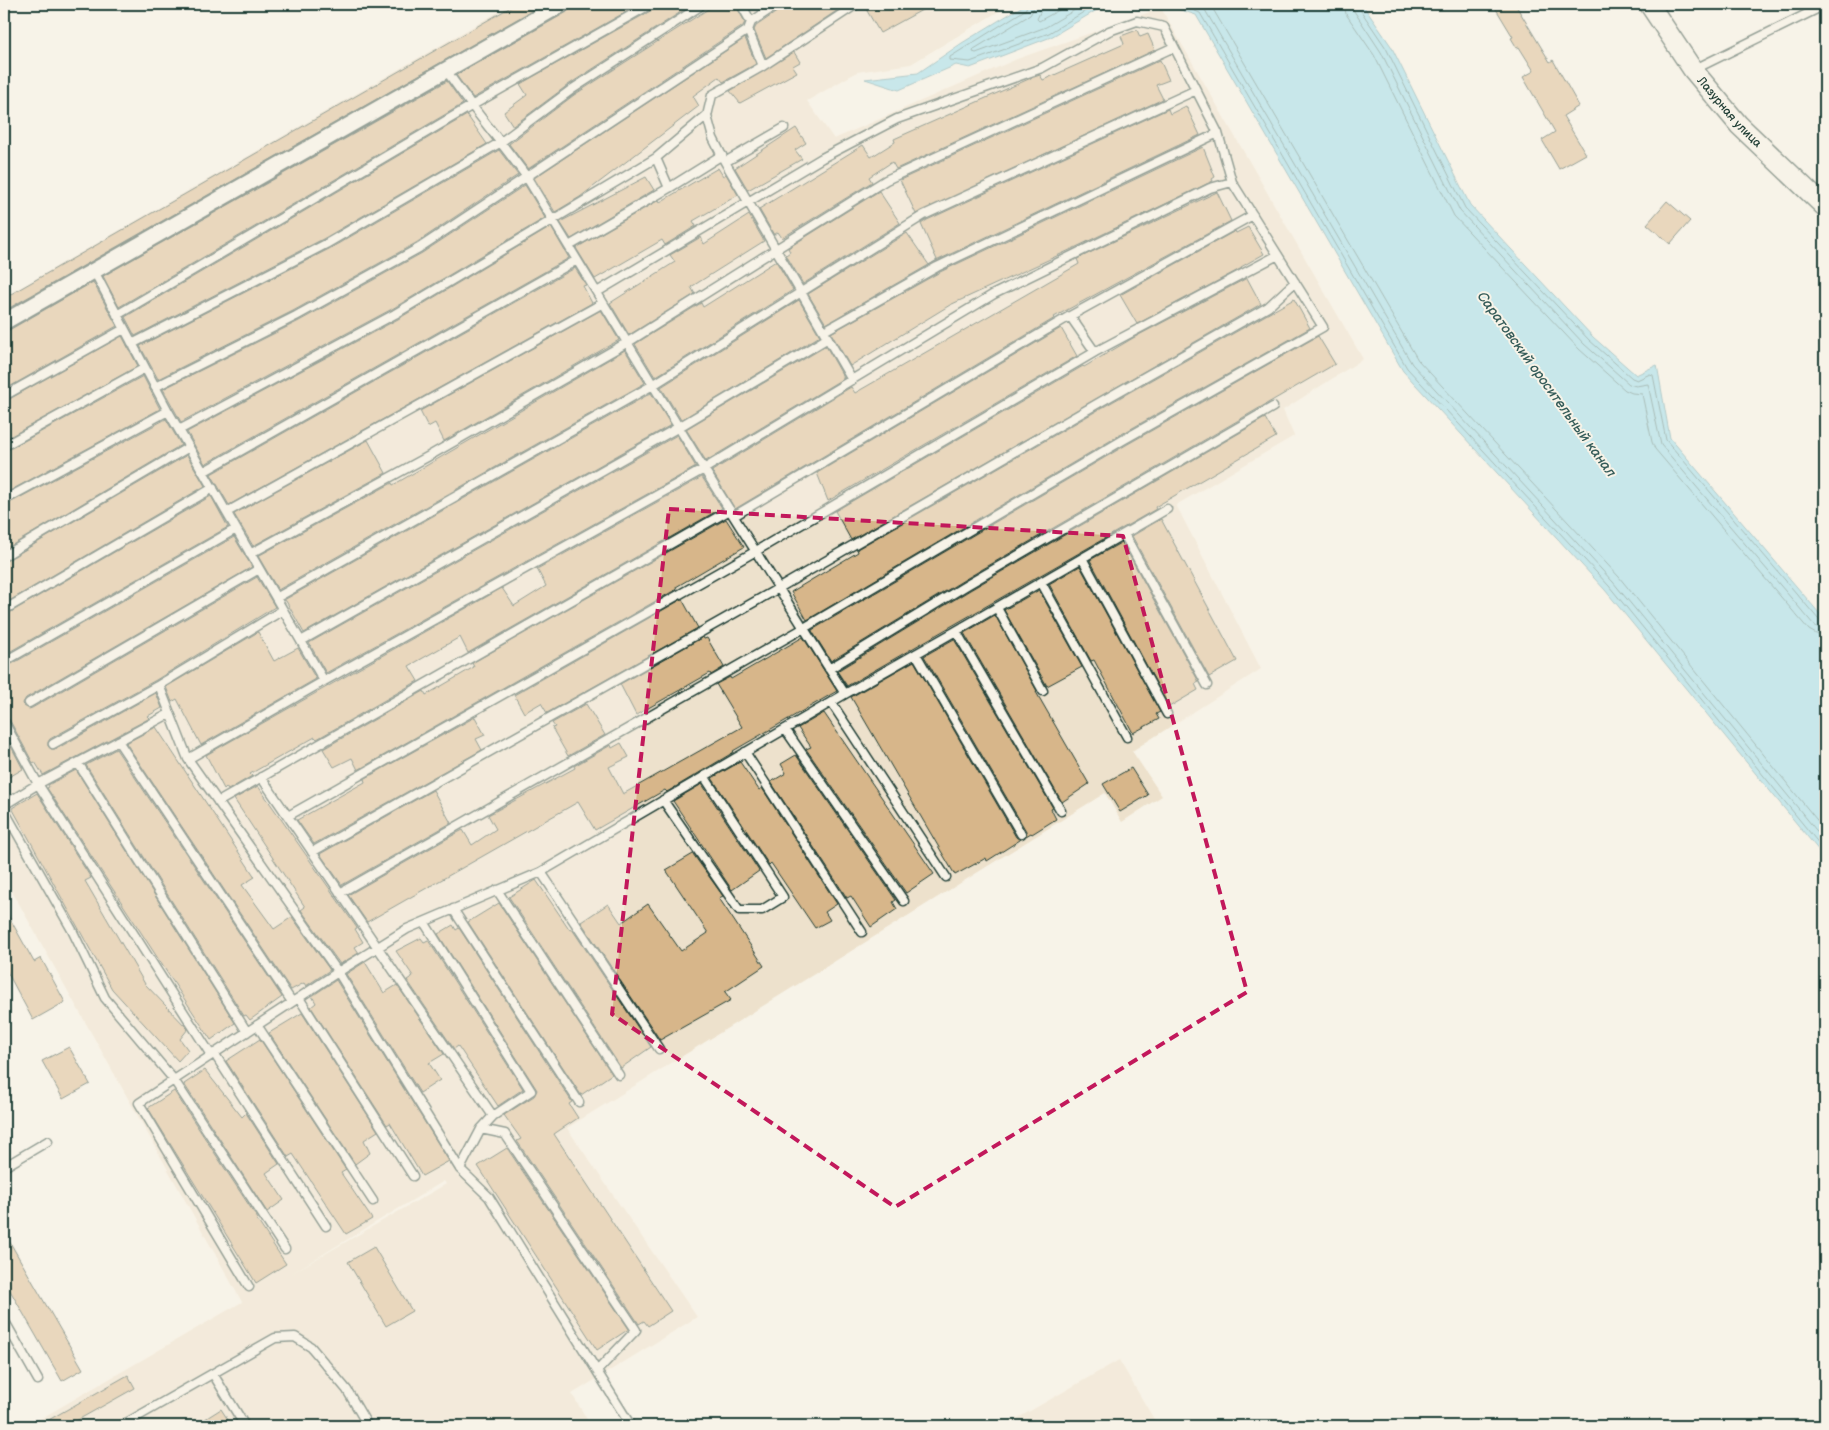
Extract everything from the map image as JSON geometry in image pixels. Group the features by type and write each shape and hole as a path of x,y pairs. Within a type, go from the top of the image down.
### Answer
{"street":[{"path":"4,322 562,4"},
{"name":"Лазурная улица","path":"1648,4 1693,70 1739,125 1825,207"}],"lane":[{"path":"117,314 471,106 651,4"},
{"path":"132,344 326,244 501,142 570,90 699,7 699,4"},
{"path":"741,4 763,66"},
{"path":"155,388 296,316 419,248 749,26 778,4"},
{"path":"852,380 723,158 713,138 707,115 712,95 763,66 857,4"},
{"path":"1693,70 1825,5"},
{"path":"340,893 804,628 1123,440 1323,327 1232,182 1218,133 1164,27 1137,21 1110,31 1042,68 897,119 822,158 596,292"},
{"path":"250,554 429,456 628,342 886,180 1174,47"},
{"path":"446,70 471,106 526,176 704,469 845,694"},
{"path":"276,598 653,385 924,215 1196,90"},
{"path":"179,430 395,314 656,158 707,115"},
{"path":"569,246 723,158 784,128"},
{"path":"301,641 679,427 937,267 1218,133"},
{"path":"656,158 669,188"},
{"path":"188,759 704,469 994,294 1210,188 1232,182"},
{"path":"218,802 732,513 1070,316 1253,215"},
{"path":"288,816 756,551 1095,352 1278,255"},
{"path":"204,472 577,260"},
{"path":"94,271 155,388 324,681"},
{"path":"312,852 779,588 1102,400 1268,307 1295,282"},
{"path":"227,512 603,302"},
{"path":"1070,316 1095,352"},
{"path":"4,396 124,329"},
{"path":"4,446 145,368"},
{"path":"829,669 967,585 1273,407"},
{"path":"4,500 168,411"},
{"path":"4,556 189,447"},
{"path":"4,610 213,488"},
{"path":"249,1288 138,1103 407,929 541,872 831,702 1167,509"},
{"path":"7,660 236,529"},
{"path":"1124,534 1207,685"},
{"path":"1082,558 1167,714"},
{"path":"29,703 259,569"},
{"path":"1041,582 1127,737"},
{"path":"997,608 1043,691"},
{"path":"53,744 159,685 283,610"},
{"path":"956,631 1060,811"},
{"path":"916,654 1021,834"},
{"path":"159,685 188,759 338,972 460,1169 489,1197 631,1426"},
{"path":"831,702 946,877"},
{"path":"4,805 38,784 169,714"},
{"path":"4,722 38,784 326,1226"},
{"path":"785,729 904,901"},
{"path":"118,742 413,1176"},
{"path":"745,752 862,932"},
{"path":"78,763 247,1032"},
{"path":"663,800 738,910 762,910 784,897 704,776"},
{"path":"261,777 493,1116"},
{"path":"4,810 72,930 105,998 174,1080 285,1249"},
{"path":"541,872 658,1049"},
{"path":"497,890 619,1075"},
{"path":"453,909 579,1102"},
{"path":"424,922 531,1091 493,1116 481,1129 460,1169"},
{"path":"257,1025 373,1201"},
{"path":"481,1129 505,1134 636,1330 597,1371"},
{"path":"4,1167 48,1142"},
{"path":"4,1320 38,1380"},
{"path":"121,1426 275,1338 295,1337 310,1347 347,1390 368,1426"},
{"path":"214,1374 245,1426"}],"highlighted area":[{"path":"669,509 1123,536 1247,992 895,1207 612,1014"}],"shaded area":[{"path":"512,4 1011,4 911,64 857,72 807,101 834,139 1017,59 1161,8 1363,359 1283,410 1294,436 1176,505 1261,669 1132,751 1162,796 1122,822 1105,793 567,1128 697,1317 572,1394 591,1426 28,1426 242,1302 4,877 4,297","holes":["444,1181 446,1184 292,1273"]},
{"path":"1119,1360 1158,1426 1004,1426"}],"water":[{"path":"1026,4 1107,4 1051,37 970,68 956,65 899,90 865,79 918,73 962,43"},
{"name":"Саратовский оросительный канал","path":"1163,4 1362,4 1391,46 1470,205 1593,337 1636,375 1657,365 1670,438 1825,620 1825,858 1605,590 1403,371 1196,15"}],"building":[{"path":"516,4 544,4 4,311 4,298"},
{"path":"571,4 640,4 473,98 456,75 567,12"},
{"path":"657,4 684,4 687,8 568,85 513,126 504,112 527,95 520,84 654,9"},
{"path":"716,4 735,4 745,22 743,26 528,169 509,144 574,95"},
{"path":"784,4 847,4 766,58 754,30 756,26 781,9"},
{"path":"863,4 933,4 880,33"},
{"path":"1493,4 1515,4 1550,62 1553,60 1579,106 1563,116 1586,154 1559,169 1542,140 1555,132 1523,77 1534,71 1519,47 1517,48 1511,38 1513,37"},
{"path":"1137,30 1140,37 1148,34 1155,50 896,169 892,162 869,177 872,182 782,238 778,232 774,235 759,209 863,145 871,157 895,142 894,139 1031,78 1040,75 1043,80 1124,44 1121,36"},
{"path":"745,38 756,64 723,82 719,77 693,96 699,106 580,197 555,212 534,178"},
{"path":"794,52 800,62 793,66 797,72 740,103 730,91"},
{"path":"1160,60 1169,80 1156,85 1163,99 916,214 900,180"},
{"path":"447,81 463,104 119,307 103,276"},
{"path":"1186,106 1200,135 932,263 937,260 921,224 927,220 1168,109 1170,114"},
{"path":"467,115 487,144 323,239 135,336 125,317"},
{"path":"796,128 806,143 795,150 802,159 748,190 735,168"},
{"path":"1203,147 1215,177 1212,179 1213,181 950,305 850,366 831,333 940,272"},
{"path":"499,150 518,175 416,243 293,311 158,379 140,346 329,249"},
{"path":"718,168 723,176 726,174 738,195 693,221 696,226 665,245 662,240 595,279 576,248"},
{"path":"646,177 654,190 571,239 560,222"},
{"path":"525,185 545,218 392,309 181,422 163,389 299,321 422,253"},
{"path":"879,191 900,223 803,284 786,255 790,252 788,248"},
{"path":"1217,192 1231,221 1054,317 735,509 712,471 851,387 855,393 1079,264 1077,259"},
{"path":"1667,201 1690,221 1670,244 1647,224"},
{"path":"749,215 764,241 691,287 695,294 629,335 610,303 675,262 670,255 701,237 704,244"},
{"path":"551,227 569,258 205,464 187,432 398,319"},
{"path":"1248,227 1264,254 1242,268 1137,324 1120,295 1235,231 1236,233"},
{"path":"907,233 929,265 826,324 808,294"},
{"path":"776,261 793,290 655,377 635,344 701,303 703,307"},
{"path":"575,268 586,285 583,286 592,303 229,505 211,474"},
{"path":"1247,278 1261,304 851,540 835,511 1083,366"},
{"path":"93,282 117,326 4,390 4,331 9,330"},
{"path":"1294,299 1310,328 1120,435 807,620 791,592 858,552 857,549"},
{"path":"799,300 820,336 681,420 661,387"},
{"path":"601,310 619,340 444,441 435,423 428,427 420,411"},
{"path":"1061,328 1077,356 828,501 817,473"},
{"path":"122,336 138,366 4,440 4,402"},
{"path":"1318,336 1335,364 964,580 831,661 812,631 1126,445"},
{"path":"826,346 844,378 706,461 686,429"},
{"path":"625,350 645,383 278,590 258,556 392,483 393,485"},
{"path":"143,376 160,409 4,494 4,452"},
{"path":"651,393 671,425 304,633 284,600"},
{"path":"1265,418 1276,437 1155,507 1156,509 847,686 837,671 970,590"},
{"path":"166,419 181,445 4,550 4,506"},
{"path":"677,435 696,467 326,673 309,643"},
{"path":"368,440 386,473 253,546 234,514"},
{"path":"187,455 205,486 4,604 4,562"},
{"path":"702,477 722,508 468,653 460,637 409,666 418,681 317,739 315,737 250,774 252,776 228,790 226,787 224,789 206,755 502,588 514,606 546,586 537,569"},
{"path":"211,496 228,527 4,655 4,616"},
{"path":"726,519 744,547 676,587 677,589 358,770 352,758 334,767 323,749 424,691 426,695 474,667 472,663"},
{"path":"1161,519 1237,661 1209,677 1132,536"},
{"path":"234,537 252,567 26,698 23,703 24,706 29,709 32,708 257,577 275,607 156,680 50,739 48,746 51,749 56,749 156,693 162,708 148,716 150,718 43,775 35,762 33,763 9,719 4,716 4,665 10,665"},
{"path":"1122,542 1199,682 1195,684 1198,690 1169,707 1090,560"},
{"path":"1080,566 1160,712 1156,714 1159,719 1133,733 1094,660 1091,661 1049,584"},
{"path":"1039,590 1082,667 1047,686 1004,610"},
{"path":"682,599 698,628 547,713 541,703 524,713 514,695"},
{"path":"995,615 1036,692 1089,784 1062,802 964,633"},
{"path":"258,632 274,661 298,648 316,679 201,745 177,699 172,702 166,687"},
{"path":"703,637 704,639 707,638 724,667 636,715 620,684"},
{"path":"803,637 837,691 733,751 667,792 665,790 595,830 578,802 367,922 348,895 463,830 472,845 496,829 488,815 575,768 574,766 611,745 612,748 621,743 629,757 609,767 623,794 742,727 716,684 730,677 731,679"},
{"path":"954,639 1053,808 1051,809 1056,819 1032,834 1026,836 1026,831 924,656"},
{"path":"914,661 1016,837 1020,840 987,861 986,858 955,875 851,697"},
{"path":"586,704 605,735 568,756 552,728 555,727 552,723"},
{"path":"824,713 934,874 906,893 806,749 811,747 798,728"},
{"path":"475,717 485,735 476,739 482,750 314,844 297,820 365,782 364,779"},
{"path":"156,727 255,877 242,885 274,929 292,917 330,970 306,986 304,983 291,990 126,743"},
{"path":"4,733 23,769 4,780"},
{"path":"116,749 282,997 250,1020 246,1015 244,1016 86,765"},
{"path":"796,755 896,900 893,902 897,909 871,927 851,896 847,898 771,782 786,773 781,764"},
{"path":"740,762 759,790 762,788 837,904 825,912 830,920 815,928 771,863 769,865 712,778"},
{"path":"1131,768 1148,795 1120,812 1103,784"},
{"path":"76,770 235,1023 211,1040 47,788 49,787 48,785"},
{"path":"702,784 759,871 732,890 673,801"},
{"path":"258,786 357,928 355,929 363,942 355,947 359,953 340,964 301,910 305,907 234,799"},
{"path":"433,790 451,823 342,885 320,854"},
{"path":"37,793 91,878 85,881 145,984 188,1029 180,1039 188,1050 178,1061 112,989 12,808"},
{"path":"693,854 723,896 719,898 764,966 725,992 731,1000 660,1040 581,922 608,904 621,923 648,904 681,951 708,933 666,870"},
{"path":"536,880 570,930 572,929 651,1047 621,1068 509,897"},
{"path":"499,903 612,1074 581,1095 468,922"},
{"path":"4,908 34,962 41,958 65,1002 33,1020 4,966"},
{"path":"453,925 456,930 459,928 572,1102 569,1104 578,1118 554,1134 671,1311 648,1326 644,1321 639,1324 517,1141 521,1139 504,1115 534,1096 537,1090 438,934"},
{"path":"421,938 424,942 428,940 523,1089 498,1106 458,1046 454,1049 407,980 413,976 396,951"},
{"path":"365,962 384,993 397,985 444,1054 429,1063 440,1080 420,1093 346,974"},
{"path":"336,980 449,1161 422,1176 390,1123 387,1125 311,1007 316,1003 312,996"},
{"path":"302,1013 378,1131 364,1140 370,1153 355,1164 269,1033"},
{"path":"260,1039 346,1170 341,1173 372,1219 346,1234 293,1154 288,1157 226,1061"},
{"path":"69,1047 90,1084 63,1099 42,1061"},
{"path":"205,1070 242,1117 246,1113 279,1164 266,1173 284,1200 267,1212 184,1084"},
{"path":"174,1091 286,1264 256,1283 148,1108"},
{"path":"507,1148 629,1329 597,1350 478,1166"},
{"path":"4,1232 83,1369 62,1381 4,1280"},
{"path":"374,1247 412,1311 386,1326 348,1262"},
{"path":"128,1375 135,1388 67,1426 38,1426"},
{"path":"221,1409 232,1426 194,1426"}]}
